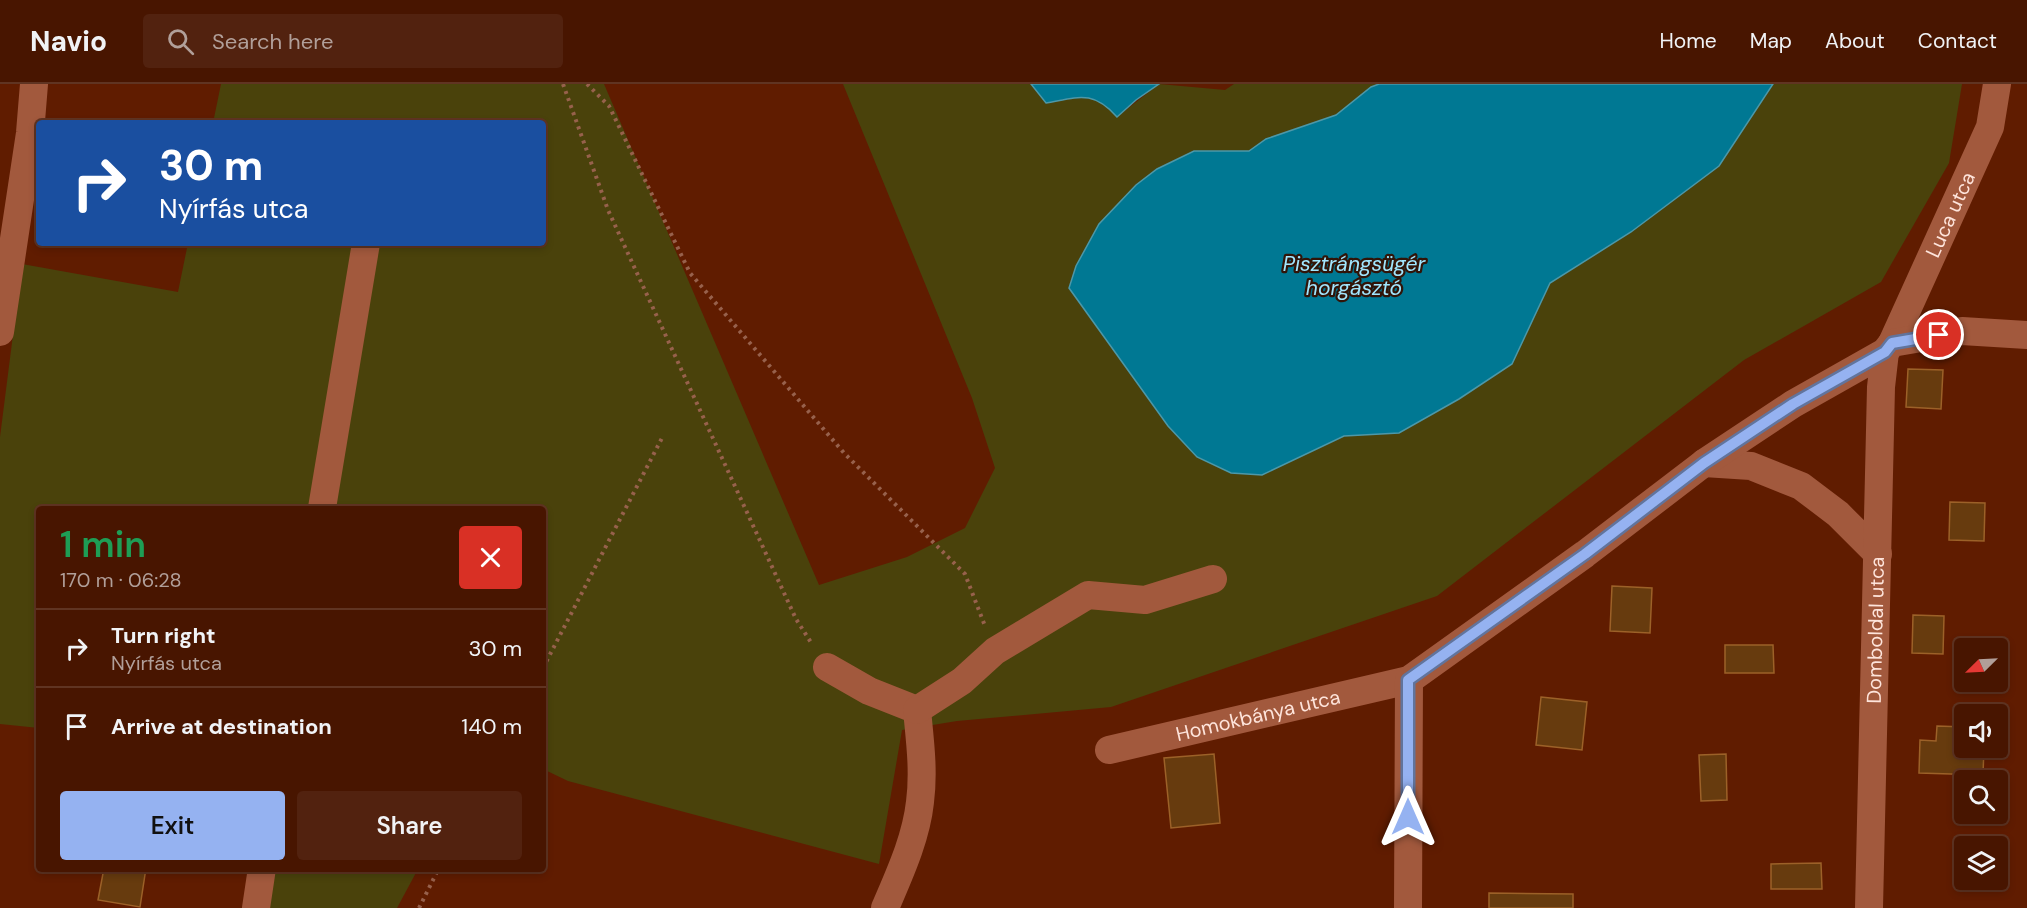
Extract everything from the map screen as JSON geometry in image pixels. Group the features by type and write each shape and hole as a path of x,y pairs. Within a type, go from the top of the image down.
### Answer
{"street":[{"path":"0,332 30,133 34,84"},
{"name":"Luca utca","path":"1888,348 1990,128 1997,84"},
{"path":"322,506 366,246"},
{"path":"1408,908 1408,680 1585,554 1704,463 1793,404 1888,348 1962,331 2027,334"},
{"name":"Domboldal utca","path":"1869,908 1881,387 1888,348"},
{"path":"1704,463 1751,466 1801,486 1838,514 1878,554"},
{"path":"917,710 962,681 995,651 1088,595 1145,600 1213,579"},
{"path":"827,667 869,691 917,710"},
{"name":"Homokbánya utca","path":"1109,750 1408,680"},
{"path":"885,908 906,859 920,804 923,758 917,710"},
{"path":"256,908 261,872"}],"path":[{"path":"563,84 608,210 796,619 827,667"},
{"path":"587,84 609,106 690,273 844,453 965,574 995,651"},
{"path":"546,662 662,438"},
{"path":"419,908 437,872"}],"shaded area":[{"path":"221,84 604,84 819,585 907,557 965,528 995,468 972,398 843,84 1031,84 1046,103 1077,98 1093,99 1117,117 1159,84 1225,90 1234,84 1379,84 1371,87 1336,115 1266,139 1249,151 1194,151 1076,266 1069,287 1168,426 1197,457 1231,473 1261,475 1344,436 1399,433 1512,364 1550,283 1631,232 1719,166 1773,84 1962,84 1949,163 1881,282 1744,360 1437,596 1111,707 957,721 902,730 879,864 568,781 546,770 546,506 36,506 36,728 0,724 0,437 22,264 178,292 187,246 546,246 546,120 214,120"},
{"path":"253,872 416,872 397,908 247,908"}],"water":[{"path":"1031,84 1159,84 1117,117 1093,99 1077,98 1046,103"},
{"name":"Pisztrángsügér horgásztó","path":"1379,84 1773,84 1719,166 1631,232 1550,283 1512,364 1459,399 1399,433 1344,436 1262,475 1231,473 1197,457 1168,426 1069,288 1076,266 1099,224 1136,185 1157,169 1194,151 1249,151 1266,139 1336,115 1371,87"}],"building":[{"path":"1908,369 1943,370 1941,409 1906,407"},
{"path":"1950,502 1985,503 1984,541 1949,540"},
{"path":"1612,586 1652,588 1650,633 1610,631"},
{"path":"1913,615 1944,616 1943,654 1912,653"},
{"path":"1725,645 1773,645 1774,673 1725,673"},
{"path":"1541,697 1587,702 1582,750 1536,745"},
{"path":"1937,726 1954,727 1954,758 1984,758 1983,770 1954,770 1954,774 1919,773 1920,740 1936,741"},
{"path":"1214,754 1220,823 1171,828 1164,758"},
{"path":"1726,754 1727,800 1701,801 1699,755"},
{"path":"1821,863 1822,889 1771,889 1771,864"},
{"path":"103,872 145,872 140,907 98,900"},
{"path":"1489,893 1573,894 1573,908 1489,908"}],"route":[{"path":"1408,817 1408,680 1585,554 1704,463 1793,404 1885,352 1892,343 1939,335"}]}
